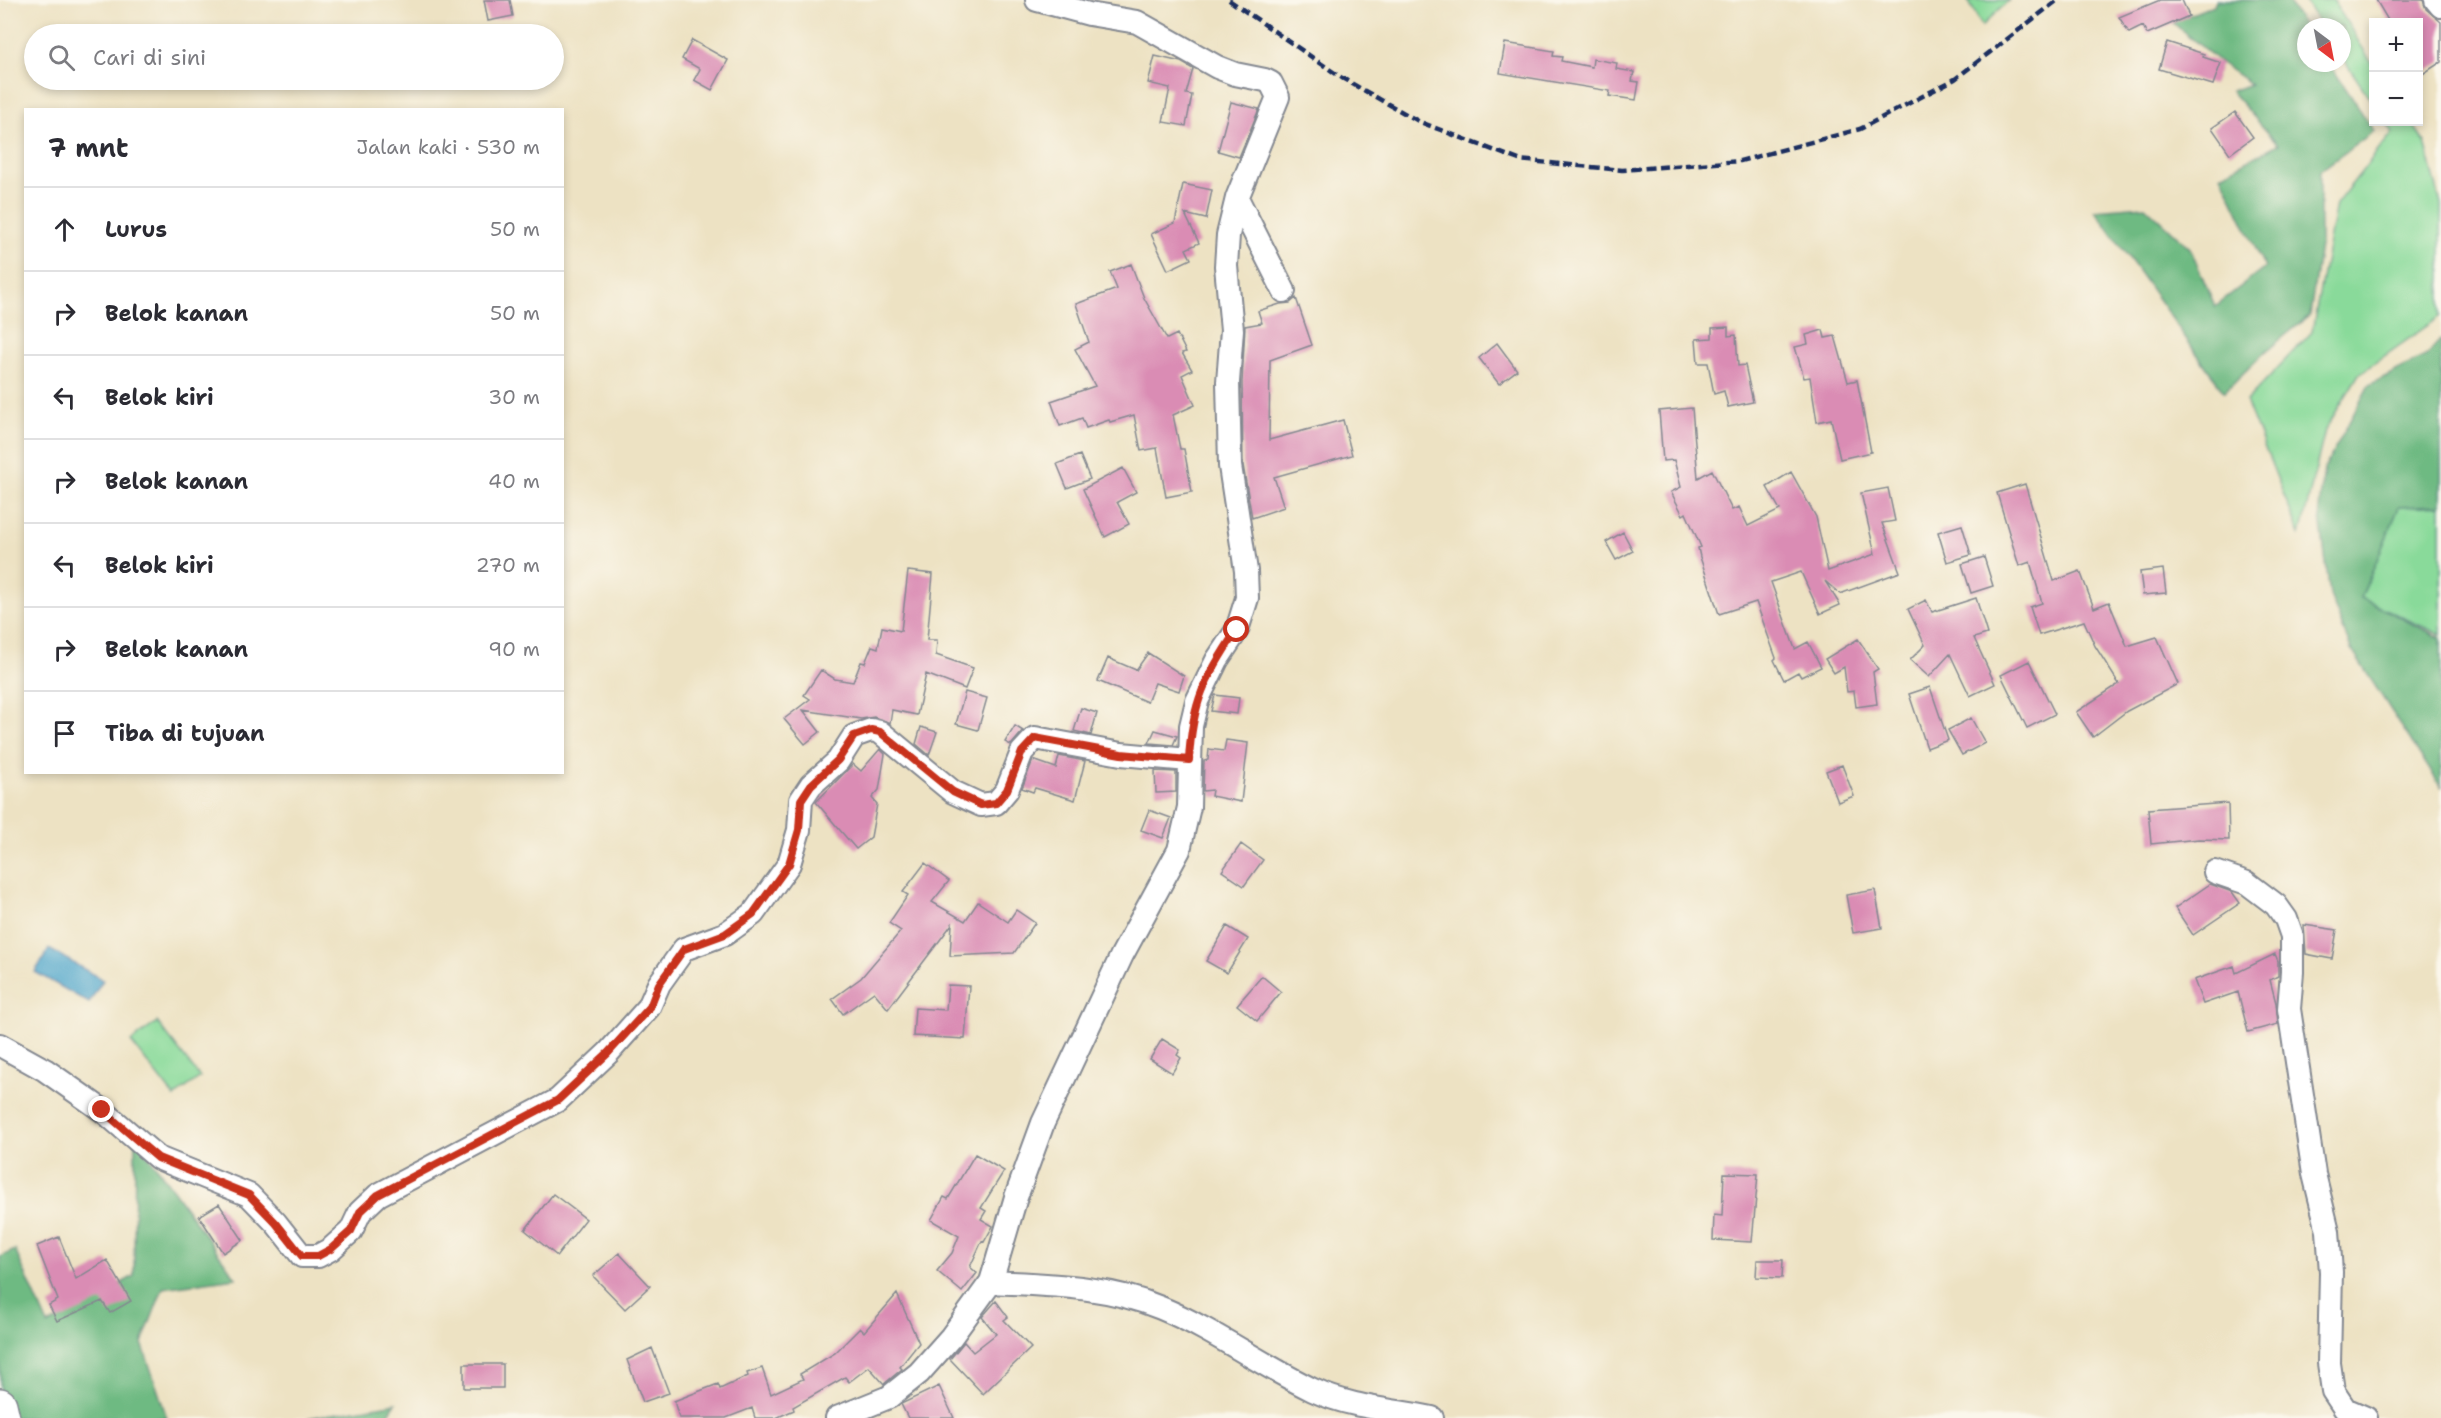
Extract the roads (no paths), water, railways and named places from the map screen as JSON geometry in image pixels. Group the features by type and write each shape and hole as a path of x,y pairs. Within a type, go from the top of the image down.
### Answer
{"highway":[{"path":"0,1405 3,1418"}],"street":[{"path":"837,1418 889,1397 919,1372 951,1337 991,1282 1016,1197 1043,1123 1122,955 1179,849 1189,807 1191,726 1197,701 1217,660 1237,630 1247,598 1246,571 1230,466 1228,382 1232,330 1226,266 1228,235 1237,198 1278,97 1271,83 1218,67 1137,22 1089,14 1037,0"},
{"path":"2436,0 2441,6"},
{"path":"1237,198 1284,291"},
{"path":"0,1045 45,1070 102,1110 158,1158 249,1195 276,1223 302,1256 318,1256 331,1249 351,1231 360,1212 378,1195 558,1100 608,1053 650,1007 659,984 684,949 725,934 753,914 789,864 799,830 801,800 811,785 838,760 854,736 871,730 880,732 953,792 981,805 996,803 1007,790 1022,752 1035,738 1121,754 1189,760"},
{"path":"2215,872 2247,883 2276,905 2286,919 2292,936 2289,1009 2314,1174 2328,1231 2331,1272 2330,1363 2333,1391 2345,1409 2366,1418"},
{"path":"991,1282 1064,1286 1109,1292 1160,1307 1314,1390 1366,1405 1432,1418"}],"water":[{"path":"49,949 103,980 89,1003 35,972"}],"railway":[{"path":"1229,0 1342,78 1420,122 1519,160 1622,170 1740,161 1860,129 1955,79 2058,0"}]}
